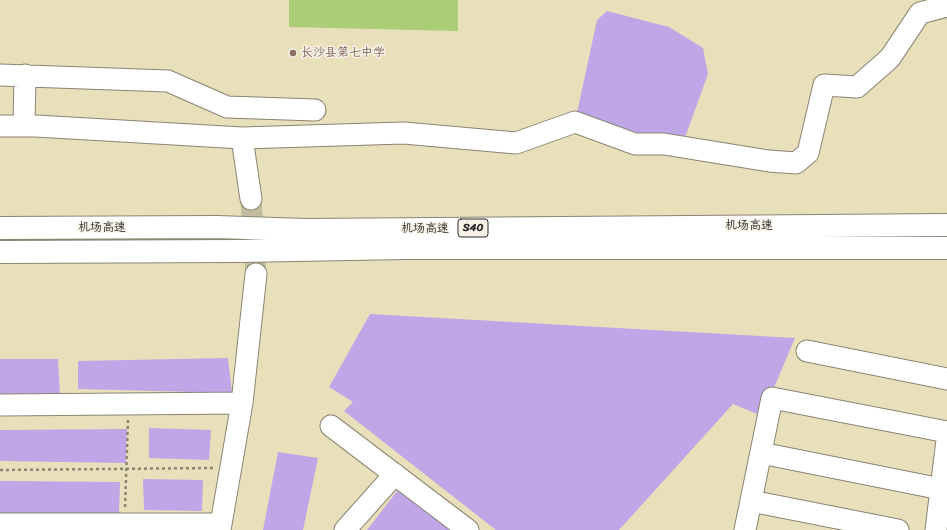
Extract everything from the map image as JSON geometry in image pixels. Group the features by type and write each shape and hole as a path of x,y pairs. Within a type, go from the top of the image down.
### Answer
{"highway":[{"name":"机场高速","path":"0,228 216,227 306,230 947,225"},
{"name":"机场高速","path":"0,252 241,252 422,248 947,248"}],"street":[{"path":"0,126 242,138 404,133 516,143 575,122 635,144 664,144 768,161 796,163 808,153 824,85 857,87 890,58 920,13 947,6"},
{"path":"0,75 168,81 227,107 315,110"},
{"path":"24,126 25,75"},
{"path":"242,138 251,199"},
{"path":"0,524 124,524 220,527 242,402 256,274"},
{"path":"807,351 947,379"},
{"path":"745,530 772,398 947,432"},
{"path":"0,405 242,402"},
{"path":"330,426 468,530"},
{"path":"936,530 947,440"},
{"path":"761,453 941,490"},
{"path":"345,530 395,474"},
{"path":"751,501 898,530"}],"path":[{"path":"124,524 128,404"},
{"path":"0,470 231,468"}],"green space":[{"path":"289,0 458,0 458,31 289,27"}],"building":[{"path":"607,11 669,27 703,48 708,74 683,143 575,122 597,20"},
{"path":"370,314 795,338 762,416 733,404 619,530 496,530 344,411 353,402 329,387"},
{"path":"228,358 232,393 78,389 78,361"},
{"path":"0,359 58,359 60,394 0,394"},
{"path":"149,428 211,430 209,460 149,458"},
{"path":"127,429 126,463 0,461 0,430"},
{"path":"278,452 318,458 303,530 263,530"},
{"path":"143,479 203,480 202,511 144,510"},
{"path":"0,481 120,482 119,514 0,513"},
{"path":"404,482 468,530 367,530"}],"tunnel":[{"path":"251,199 256,274"}],"place":[{"name":"长沙县第七中学","path":"293,53"}]}
